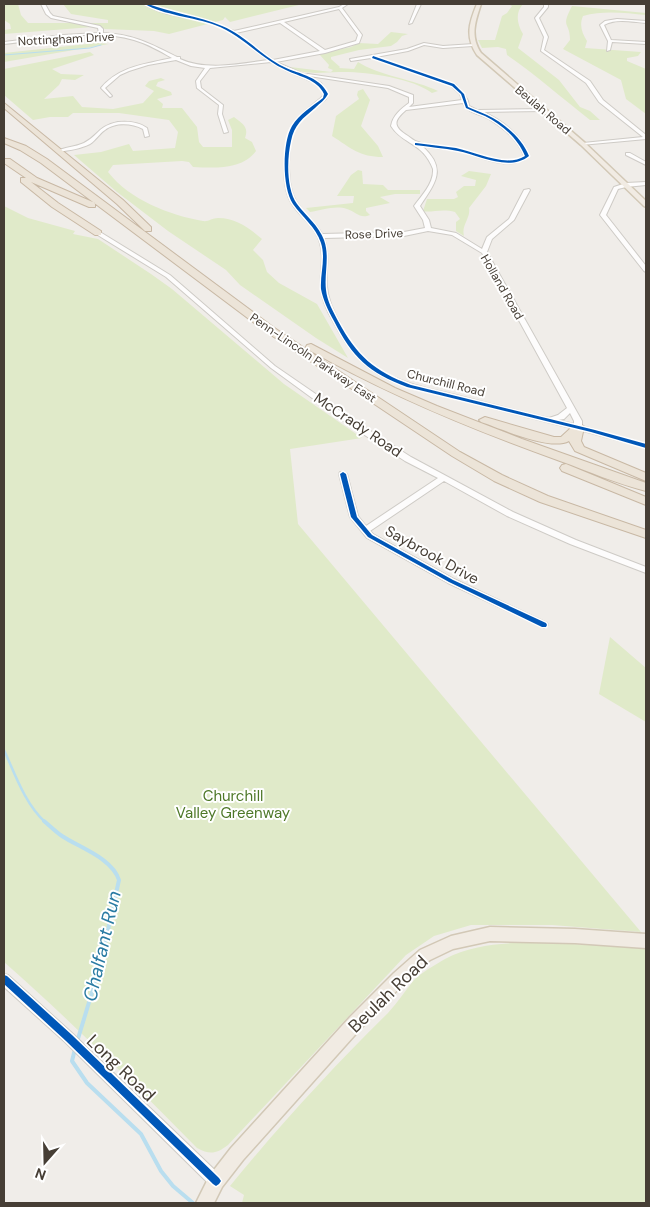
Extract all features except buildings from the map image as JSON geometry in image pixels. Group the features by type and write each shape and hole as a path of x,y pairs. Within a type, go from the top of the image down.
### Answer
{"highway":[{"path":"4,105 120,202 148,229"},
{"name":"Penn-Lincoln Parkway East","path":"4,135 44,153 278,326 331,359 396,391 515,441 646,488"},
{"name":"Penn-Lincoln Parkway East","path":"4,140 36,156 298,349 483,470 560,506 646,534"},
{"path":"5,159 34,180 74,196 104,212 116,215"},
{"path":"5,159 39,193 98,233"},
{"path":"298,349 410,405 646,501"},
{"path":"396,391 552,440 564,440 578,427"},
{"path":"578,427 575,441 579,449 646,477"},
{"path":"515,441 646,496"}],"main road":[{"path":"473,45 470,29 479,4"},
{"name":"Beulah Road","path":"473,45 486,61 583,144 646,205"},
{"name":"Beulah Road","path":"210,1193 237,1154 356,1022 399,978 425,955 451,943 490,934 574,936 646,941"}],"street":[{"path":"43,4 48,14 52,17 99,27 101,34"},
{"name":"Churchill Road","path":"146,4 210,22 235,32 284,69 318,82 324,87 326,94 292,128 286,179 288,194 320,236 325,253 323,284 326,299 348,343 370,368 390,379 409,386 578,427 646,446"},
{"path":"235,32 340,8 346,4"},
{"path":"410,22 419,4"},
{"path":"546,4 546,7 537,18 546,37 542,50 588,82 601,101 646,138"},
{"name":"Nottingham Drive","path":"4,43 101,34 140,39 192,64 208,67 323,52 358,42 360,34 340,8"},
{"path":"608,50 610,41 602,25 604,23 619,20 646,22"},
{"path":"280,21 323,52"},
{"path":"422,34 424,44"},
{"path":"610,41 646,43"},
{"path":"351,60 408,50 424,44 443,47 473,45"},
{"path":"373,57 453,85 462,94 467,106 492,119 514,138 526,152 526,158 519,161 498,161 459,150 416,144"},
{"path":"110,96 102,88 108,80 119,72 179,58"},
{"path":"208,67 198,81 199,88 221,105 220,114 226,132"},
{"path":"302,76 314,75 399,90 411,96 412,103 394,119 394,129 416,144 429,156 436,172 433,182 417,206 426,220 428,229"},
{"path":"403,109 466,101"},
{"path":"476,111 544,110"},
{"path":"59,151 89,142 104,128 114,125 127,123 142,126 146,130 146,136"},
{"path":"583,144 646,138"},
{"path":"628,154 646,164"},
{"path":"646,184 626,185 614,189 603,215 646,270"},
{"path":"484,252 489,238 512,220 527,190"},
{"name":"Rose Drive","path":"320,236 404,234 428,229"},
{"name":"Holland Road","path":"428,229 454,234 484,252 578,421 578,427"},
{"name":"McCrady Road","path":"98,233 168,276 260,357 374,438 442,479 537,526 646,570"},
{"path":"550,420 564,415 571,409"},
{"name":"Saybrook Drive","path":"343,474 352,512 365,531 384,544 451,581 544,625"},
{"path":"365,531 442,479"},
{"name":"Long Road","path":"4,979 83,1052 210,1193"}],"green space":[{"path":"4,4 18,4 21,15 28,23 72,23 92,27 4,34 4,30 11,29 10,24 4,20"},
{"path":"63,4 303,4 230,22 225,17 223,20 169,34 154,31 105,29 87,23 108,23 108,20 71,14"},
{"path":"508,4 523,4 518,15 519,26 523,34 518,48 559,80 580,107 590,111 600,120 590,120 507,55 506,49 498,47 482,48 478,40 495,40 502,16 512,6"},
{"path":"572,6 646,13 646,15 614,12 591,14 583,16 581,26 587,41 585,48 641,52 638,56 627,58 627,61 646,69 646,114 626,99 621,80 563,49 570,40 566,22"},
{"path":"391,32 408,34 402,36 391,46 359,50 331,57 331,59 339,68 354,69 358,62 366,67 438,91 432,93 413,83 387,76 349,72 308,73 290,67 331,72 333,70 328,68 329,65 319,54 351,47 359,43 378,44"},
{"path":"97,43 109,44 4,62 4,53"},
{"path":"90,52 94,55 52,69 61,74 84,75 75,80 62,79 59,85 44,99 73,96 82,107 113,109 143,103 154,91 145,86 149,81 161,78 165,80 158,82 156,86 171,92 172,95 157,99 163,104 162,108 182,108 197,127 199,142 203,147 232,147 232,130 228,120 234,117 246,128 245,138 252,142 256,151 243,162 236,165 193,167 189,162 182,161 113,165 108,172 127,191 151,205 177,215 203,221 225,218 242,224 252,231 262,239 253,250 263,260 267,272 279,283 317,304 348,358 240,285 226,270 168,231 117,192 74,155 101,152 129,144 133,151 175,148 178,132 169,120 119,113 73,113 68,117 50,117 33,120 4,95 4,69"},
{"path":"363,89 370,100 361,126 378,146 383,157 361,154 332,136 336,116 359,99 358,91"},
{"path":"358,170 362,171 363,184 383,185 388,190 420,190 420,194 395,194 380,197 390,203 366,208 370,215 367,216 361,216 343,208 329,208 310,212 306,208 353,203 354,196 337,196 351,175"},
{"path":"469,171 491,174 486,186 469,208 469,215 463,232 464,236 456,231 456,222 460,219 455,212 446,210 423,211 427,199 454,199 458,197 456,192 464,186 475,186 476,180 461,176"},
{"name":"Churchill Valley Greenway","path":"4,206 28,218 75,231 73,234 98,239 172,289 284,384 362,438 290,449 298,524 641,932 552,925 471,925 434,936 406,955 228,1145 216,1152 206,1152 197,1148 102,1053 4,962"},
{"path":"610,637 646,668 646,722 599,694"},
{"path":"537,942 646,948 646,1203 242,1203 244,1195 230,1186 307,1097 388,1013 417,977 445,959 467,950 502,944"}],"waterway":[{"path":"4,55 90,48 101,45"},
{"name":"Chalfant Run","path":"4,750 26,798 44,821"},
{"name":"Chalfant Run","path":"44,821 62,836 103,860 115,872 119,880 100,966 77,1042"},
{"name":"Chalfant Run","path":"75,1049 72,1061 87,1083 141,1134 161,1171 173,1186 193,1203"}],"cycle path":[{"path":"146,4 223,27 239,36 278,65 320,84 326,94 324,98 301,118 291,133 287,153 287,177 294,203 316,228 324,246 323,286 329,308 351,346 366,363 385,376 409,386 593,431 646,446"},
{"path":"373,57 453,85 462,94 467,107 497,122 516,138 527,156 513,162 494,160 459,150 416,144"},
{"path":"343,474 354,517 370,536 451,581 544,625"},
{"path":"4,979 69,1038 216,1181"}]}
